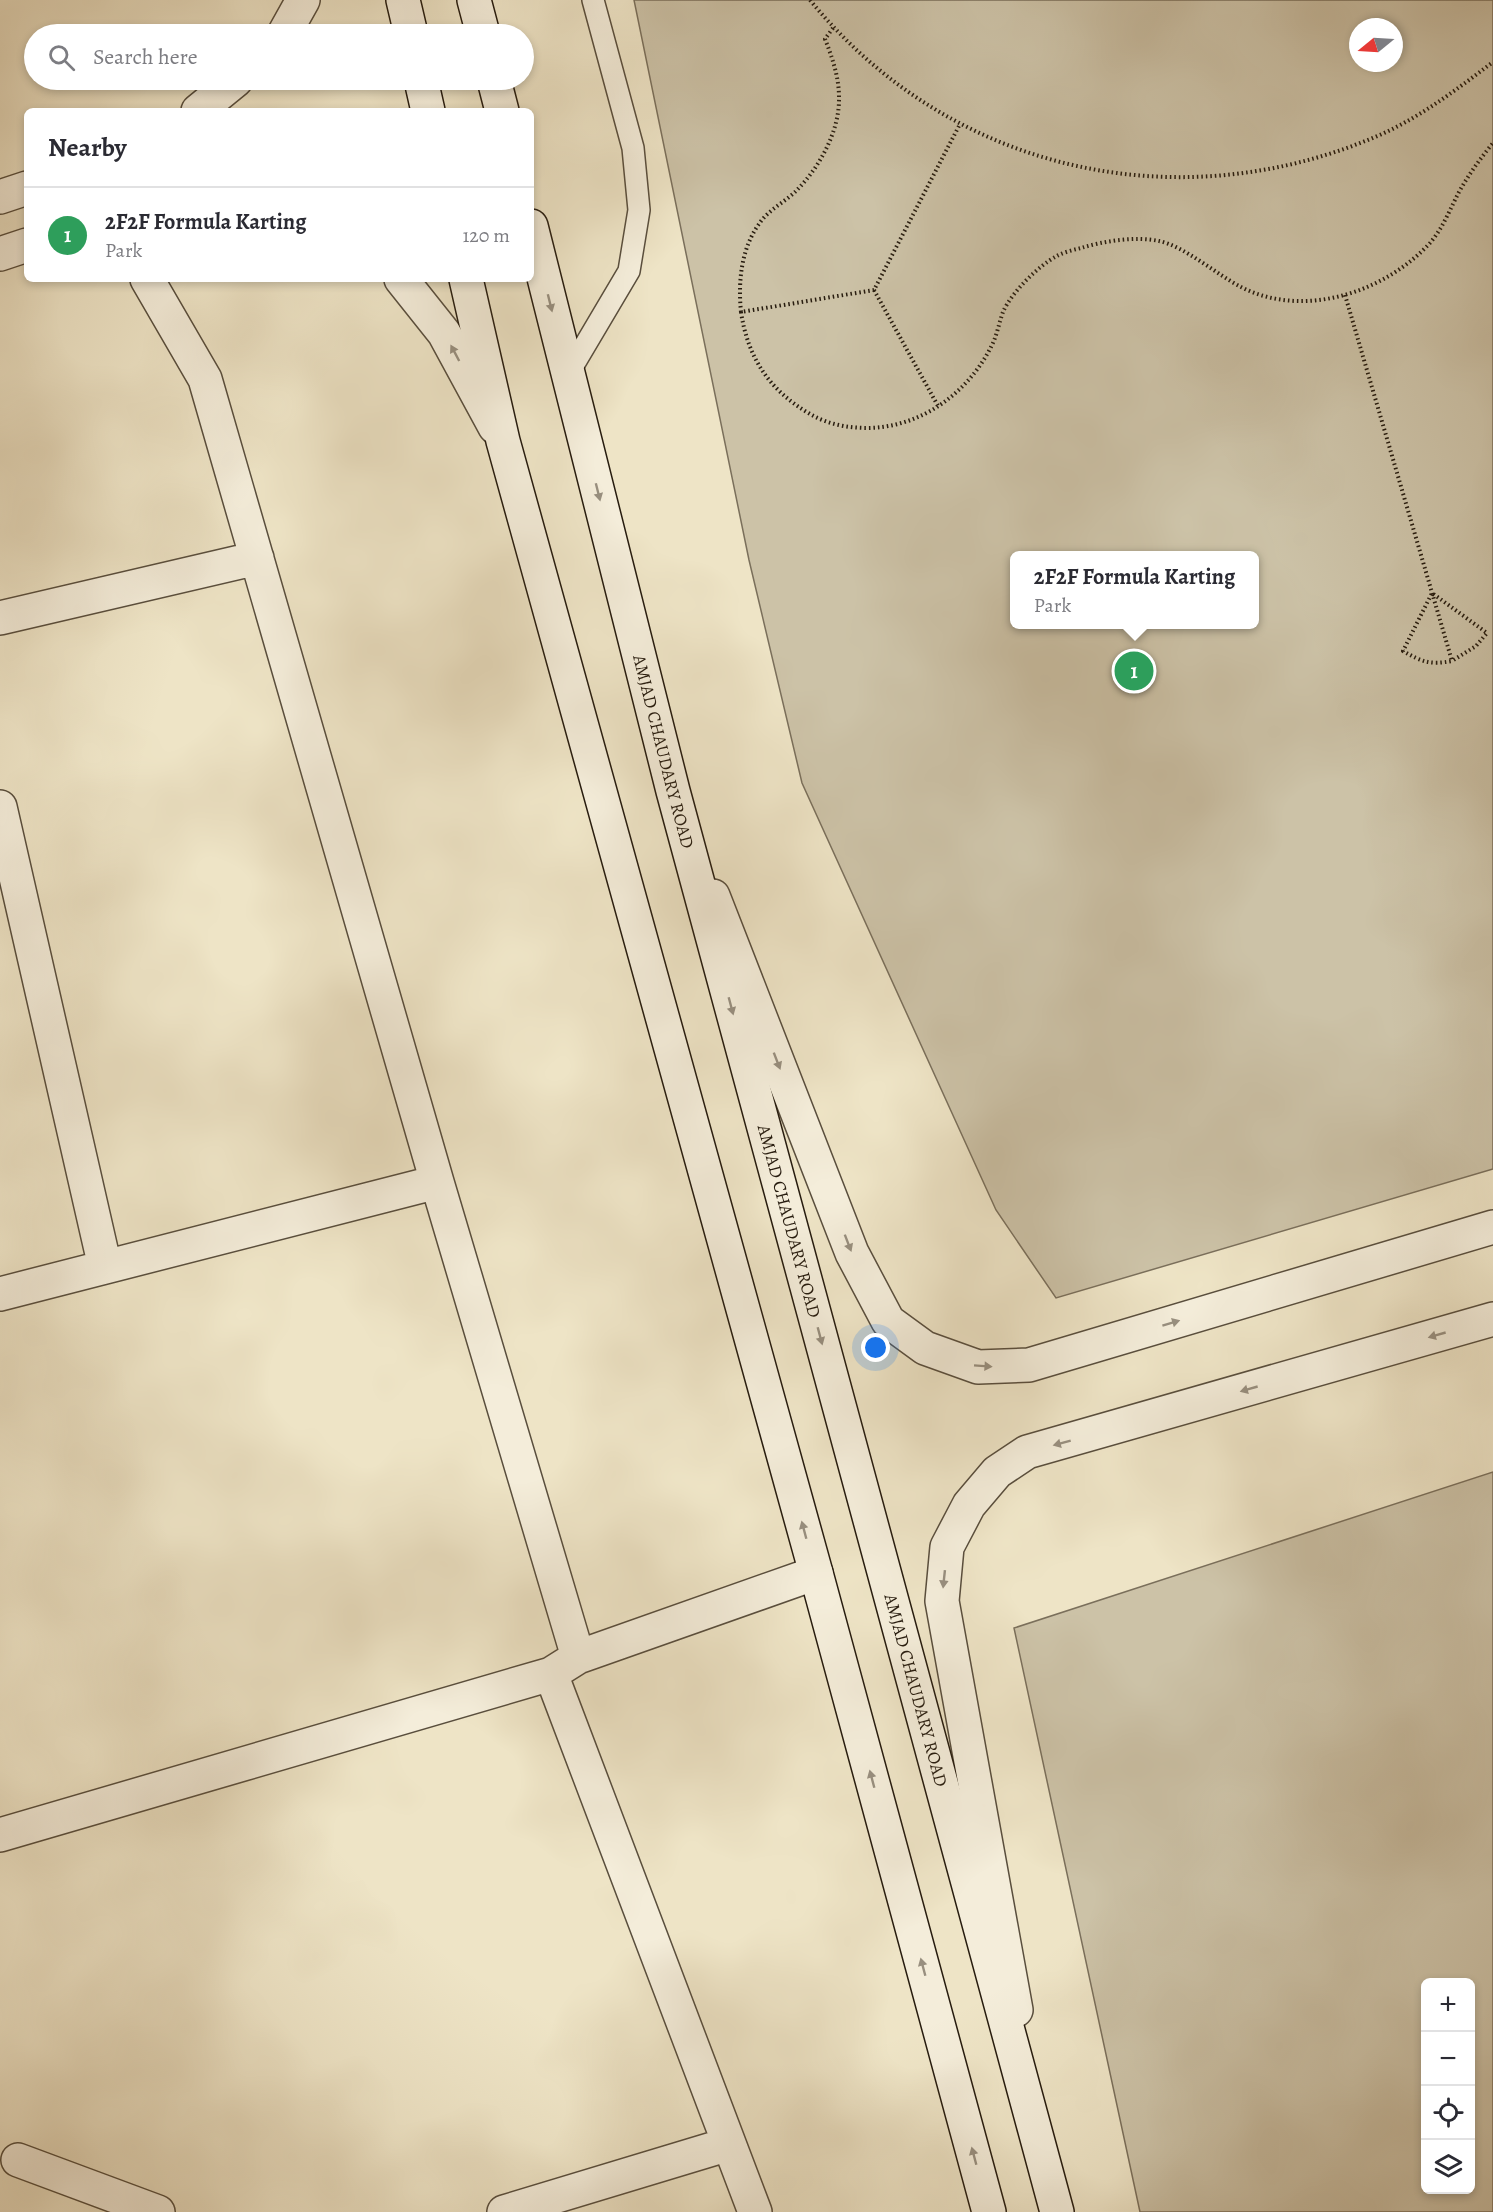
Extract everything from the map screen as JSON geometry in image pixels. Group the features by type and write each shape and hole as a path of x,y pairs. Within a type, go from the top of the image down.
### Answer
{"street":[{"path":"290,24 303,0"},
{"path":"403,0 409,24"},
{"path":"474,0 480,24"},
{"path":"202,108 224,90"},
{"path":"423,90 427,108"},
{"path":"497,90 501,108"},
{"path":"0,197 24,189"},
{"name":"AMJAD CHAUDARY ROAD","path":"534,238 673,791 1057,2212"},
{"path":"0,254 24,247"},
{"path":"149,282 205,379 437,1182 565,1666 729,2144 755,2212"},
{"path":"403,282 444,333 503,441"},
{"path":"467,282 503,441 816,1573 989,2212"},
{"path":"0,618 257,558"},
{"path":"673,791 852,1253 888,1321 925,1348 978,1367 1029,1365 1493,1227"},
{"path":"0,807 11,904 105,1267"},
{"path":"0,1294 437,1182"},
{"path":"1043,2163 942,1601 947,1547 969,1505 997,1472 1027,1452 1493,1319"},
{"path":"0,1835 565,1666 816,1573"},
{"path":"504,2212 729,2144"},
{"path":"18,2160 158,2212"}],"lane":[{"path":"568,374 629,271 639,210 633,148 593,0"}],"path":[{"path":"810,0 832,28 871,64 914,97 960,124 1026,152 1095,171 1167,179 1238,175 1309,161 1376,137 1439,103 1493,62"},
{"path":"832,28 825,39 832,56 839,97 834,128 828,145 817,166 796,191 759,222 750,240 742,267 739,289 744,335 754,360 771,383 794,405 817,419 842,426 872,428 896,425 938,406 963,387 979,365 992,345 1004,310 1017,291 1057,256 1082,247 1128,240 1159,241 1177,248 1244,289 1270,297 1319,301 1345,295 1385,278 1410,262 1431,242 1447,219 1475,166 1493,143"},
{"path":"874,290 960,124"},
{"path":"741,312 874,290"},
{"path":"874,290 938,406"},
{"path":"1345,295 1452,661"},
{"path":"1432,593 1487,633 1476,646 1452,661 1424,663 1403,651 1432,593"}],"shaded area":[{"path":"634,0 1493,0 1493,1169 1056,1298 996,1210 802,783 749,560"},
{"path":"1493,1472 1493,2212 1140,2212 1014,1628"}],"place":[{"name":"2F2F Formula Karting","path":"1134,671"}]}
